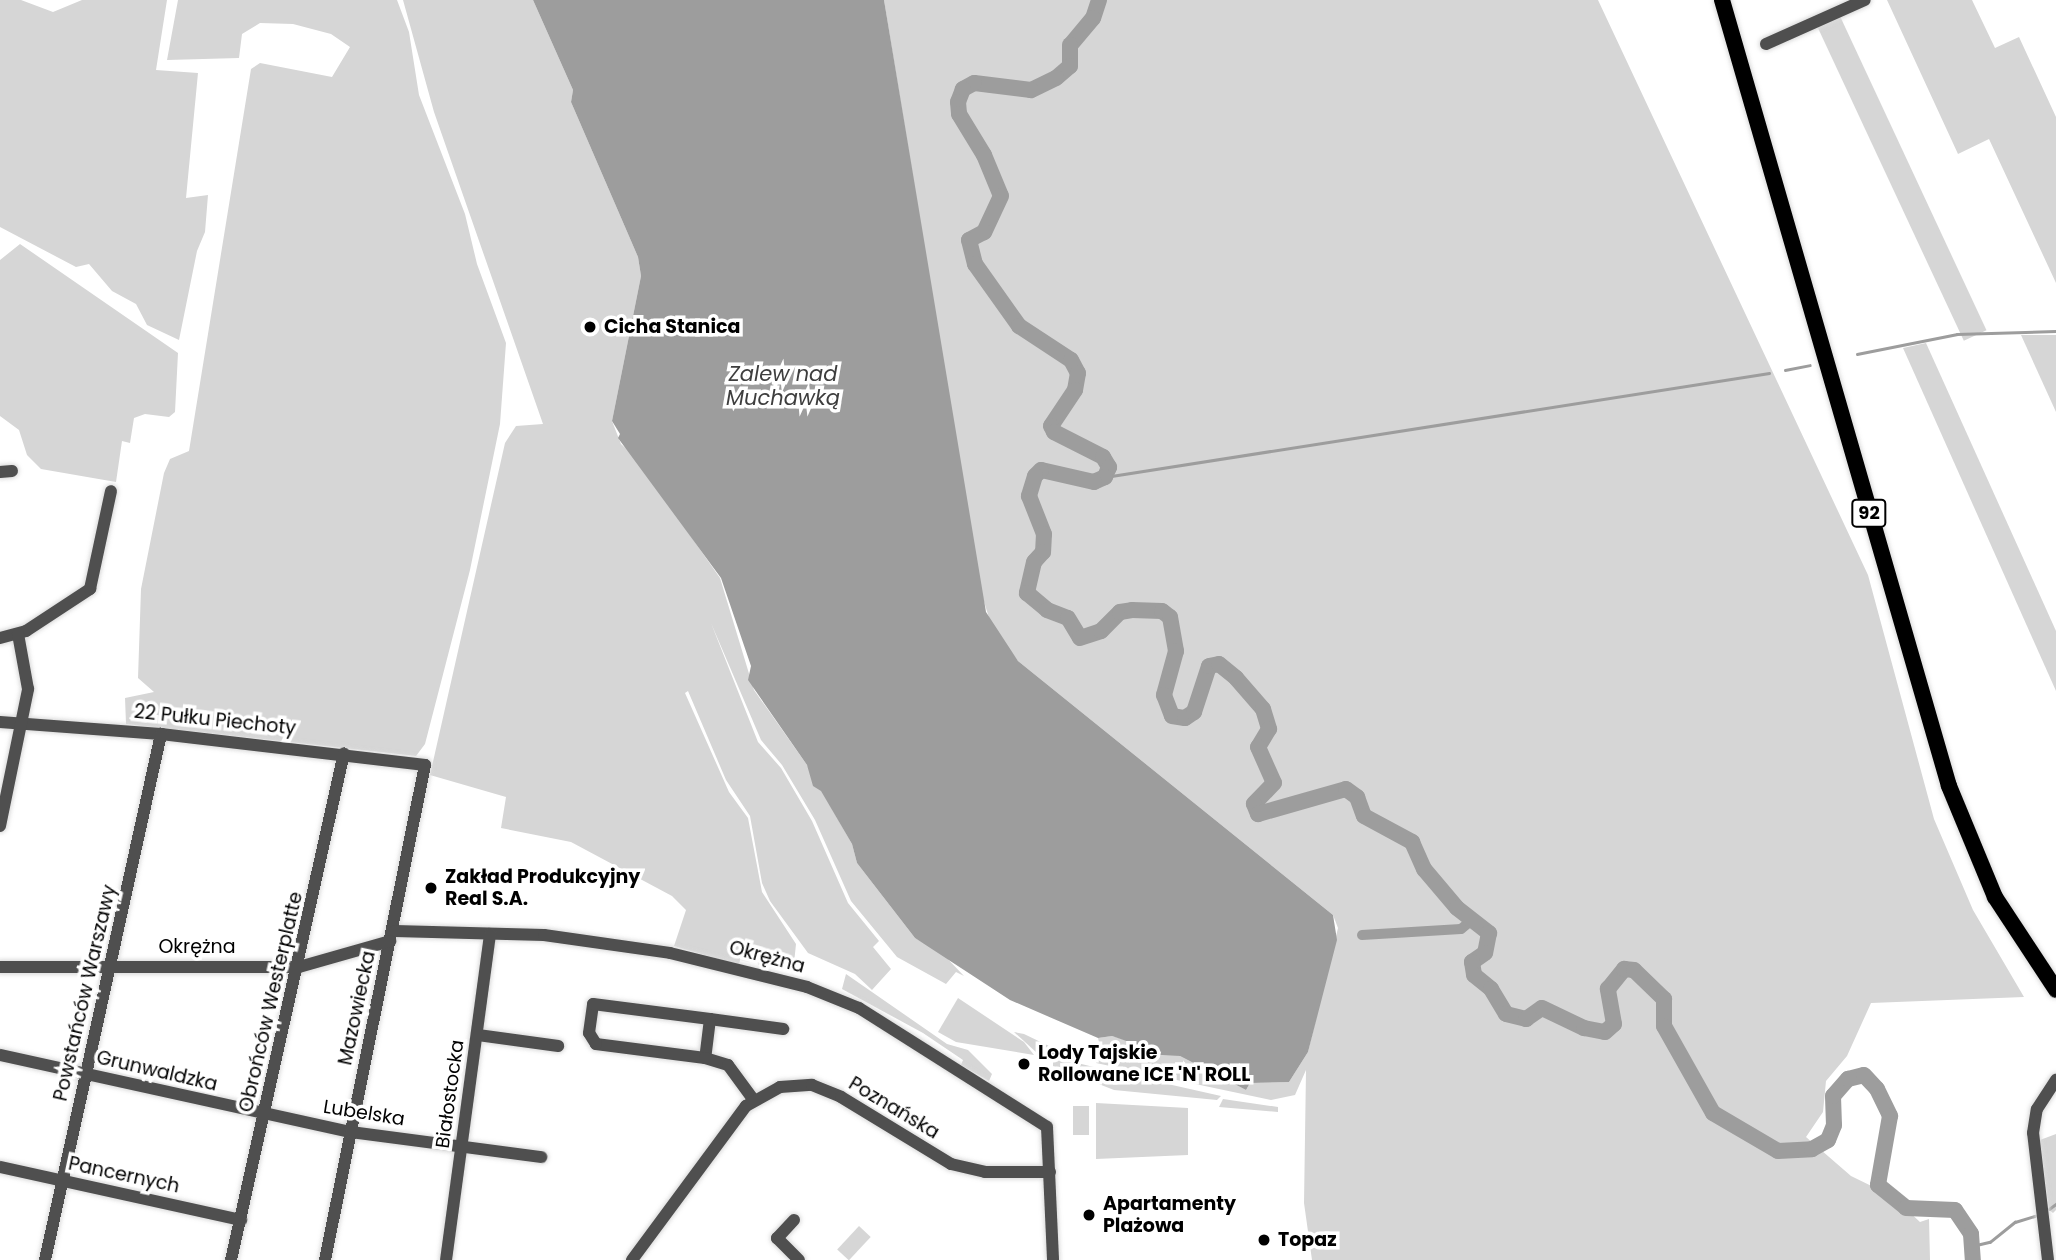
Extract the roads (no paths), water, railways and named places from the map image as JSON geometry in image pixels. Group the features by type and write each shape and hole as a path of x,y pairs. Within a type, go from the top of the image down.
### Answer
{"main road":[{"name":"92","path":"1723,0 1949,786 1995,897 2056,990"}],"street":[{"path":"1766,44 1866,0"},
{"path":"0,638 18,634 65,609 90,589 111,491"},
{"path":"0,826 22,722 28,674 18,634"},
{"name":"22 Pułku Piechoty","path":"0,722 161,734 345,753 425,765"},
{"name":"Powstańców Warszawy","path":"45,1260 112,966 161,734"},
{"name":"Obrońców Westerplatte","path":"232,1260 345,753"},
{"name":"Mazowiecka","path":"326,1260 393,936 425,765"},
{"name":"Białostocka","path":"446,1260 490,934"},
{"name":"Okrężna","path":"0,967 299,967 393,936 544,935 670,953 837,998 1047,1127 1053,1260"},
{"path":"632,1260 753,1100 728,1065 705,1058 596,1044 589,1033 593,1004 783,1029"},
{"path":"705,1058 710,1019"},
{"path":"478,1035 558,1045"},
{"name":"Grunwaldzka","path":"0,1055 265,1115"},
{"path":"2048,1260 2033,1133 2037,1109 2056,1080"},
{"name":"Poznańska","path":"753,1100 780,1087 812,1085 841,1097 951,1164 985,1172 1050,1172"},
{"name":"Lubelska","path":"265,1115 351,1132 541,1157"},
{"name":"Pancernych","path":"0,1167 241,1220"},
{"path":"794,1220 777,1238 799,1260"},
{"path":"446,1260 451,1260"}],"water":[{"name":"Zalew nad Muchawką","path":"533,0 884,0 986,612 1018,661 1333,915 1337,940 1308,1052 1289,1082 1250,1083 1246,1090 1180,1056 1145,1054 1135,1044 1112,1036 1098,1038 1010,1000 915,938 857,863 852,844 821,791 813,786 807,765 748,680 751,666 721,578 618,438 620,434 612,421 641,276 638,257 571,102 573,90"}],"waterway":[{"path":"1099,0 1093,18 1070,45 1070,66 1056,78 1031,90 974,83 963,89 958,102 959,114 984,155 1001,196 984,232 969,240 975,264 1019,326 1071,360 1078,373 1075,390 1051,426 1054,432 1103,457 1109,467 1105,477 1094,482 1041,470 1035,476 1029,496 1044,534 1043,552 1034,562 1027,593 1047,610 1068,618 1080,638 1101,631 1120,612 1162,611 1170,617 1176,651 1164,695 1172,716 1185,718 1194,712 1209,666 1219,664 1236,678 1263,709 1269,729 1258,747 1274,783 1254,804 1258,814 1346,789 1357,797 1364,816 1412,842 1424,869 1457,908 1489,933 1485,953 1472,962 1474,975 1491,989 1506,1014 1526,1019 1542,1008 1584,1028 1605,1032 1614,1024 1608,989 1624,969 1634,970 1664,999 1664,1026 1713,1113 1778,1151 1812,1149 1828,1140 1834,1125 1833,1096 1848,1079 1864,1075 1877,1089 1890,1116 1878,1185 1906,1208 1955,1210 1971,1234 1973,1260"},
{"path":"1857,354 1957,334 2056,331"},
{"path":"1785,370 1810,365"},
{"path":"1105,477 1769,373"},
{"path":"1362,935 1461,929 1472,920"},
{"path":"2049,1209 2056,1204"},
{"path":"1972,1246 1990,1242 2015,1222 2035,1216"}],"place":[{"name":"Cicha Stanica","path":"590,327"},
{"name":"Zakład Produkcyjny Real S.A.","path":"431,888"},
{"name":"Lody Tajskie Rollowane ICE 'N' ROLL","path":"1024,1064"},
{"name":"Apartamenty Plażowa","path":"1089,1215"},
{"name":"Topaz","path":"1264,1240"}]}
